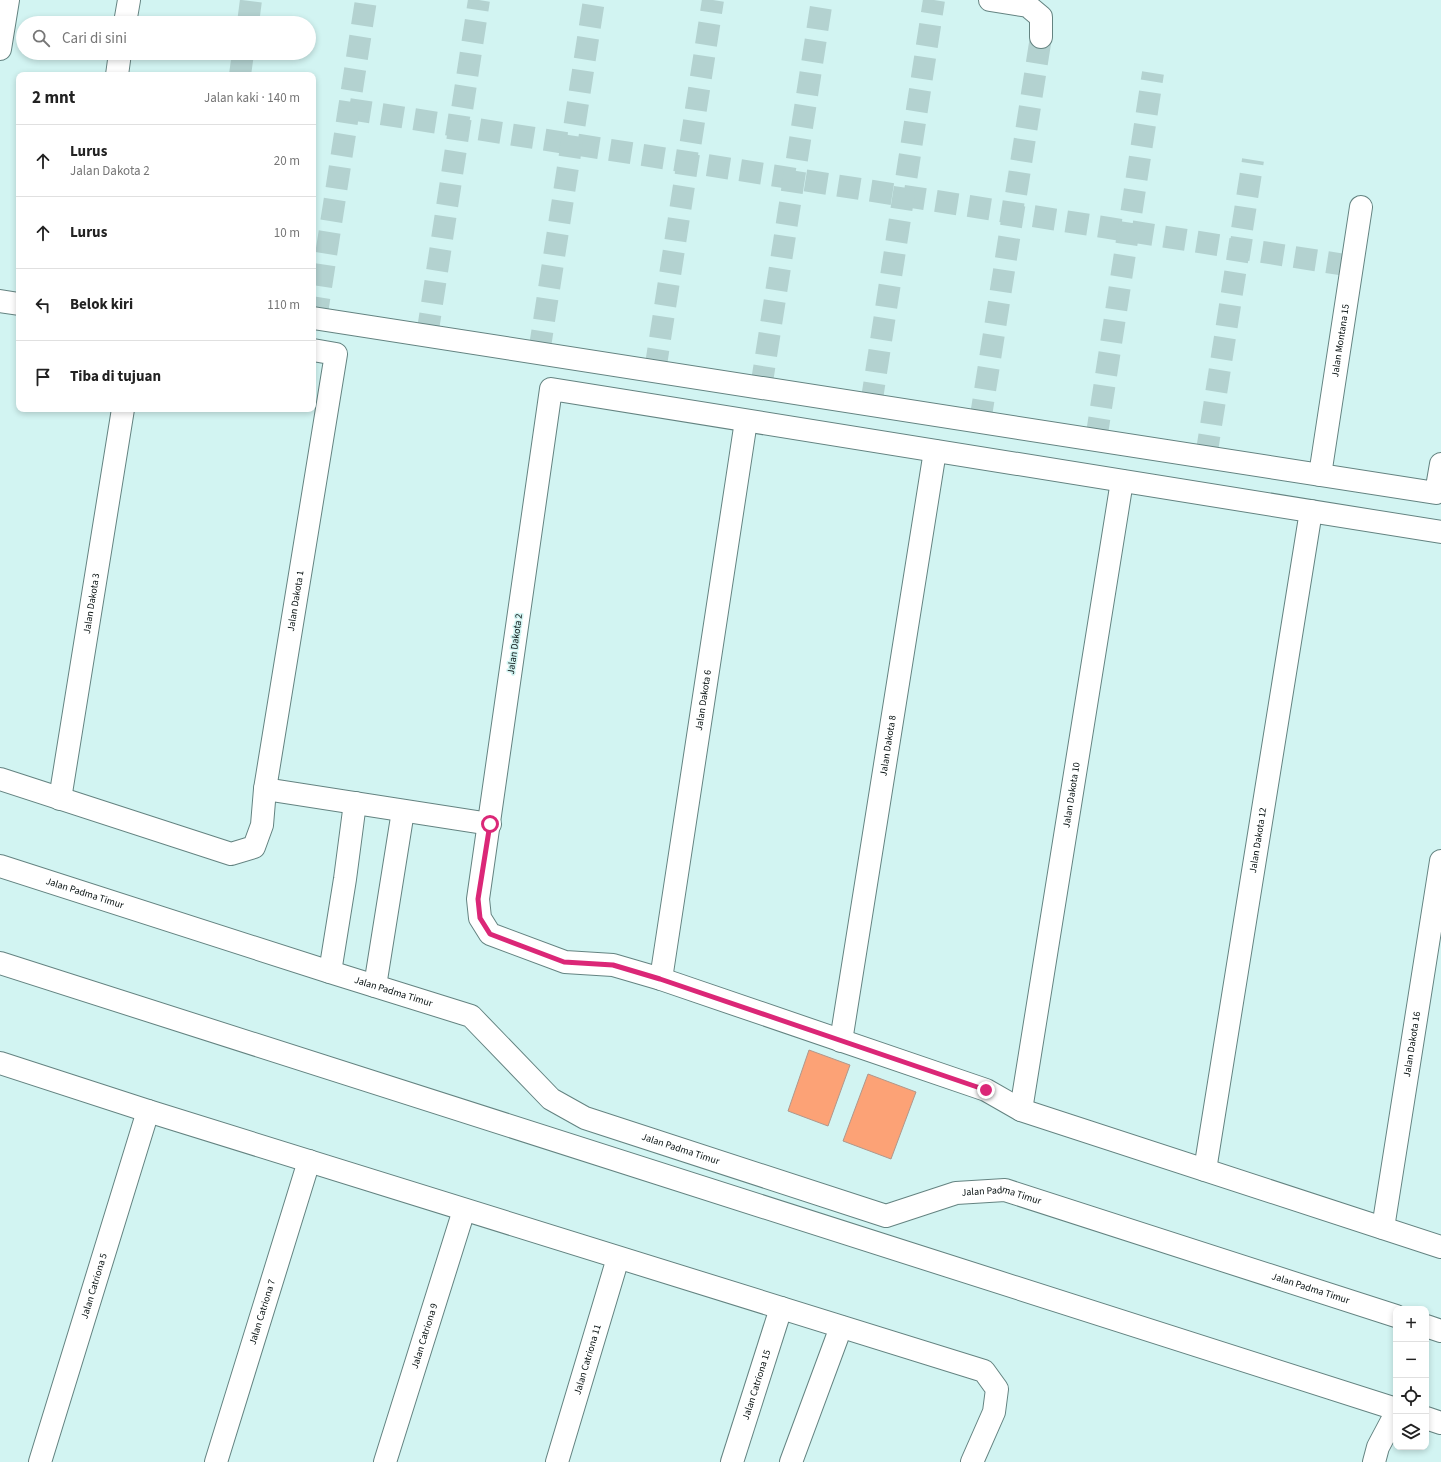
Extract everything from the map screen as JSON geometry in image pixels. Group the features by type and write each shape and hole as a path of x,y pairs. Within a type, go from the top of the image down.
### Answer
{"street":[{"path":"0,49 8,0"},
{"path":"126,16 129,0"},
{"path":"990,0 1028,6 1041,17 1041,37"},
{"path":"117,72 119,60"},
{"name":"Jalan Montana 15","path":"1320,475 1362,207"},
{"path":"0,301 16,304"},
{"path":"316,318 1436,493 1441,464"},
{"name":"Jalan Dakota 1","path":"60,799 231,854 254,847 262,825 265,789 336,354 316,351"},
{"name":"Jalan Dakota 2","path":"746,421 551,389 490,824 478,899 480,918 490,934 564,962 613,965 660,979 986,1090 1021,1110 1441,1247"},
{"name":"Jalan Dakota 3","path":"60,799 123,412"},
{"path":"746,421 1441,532"},
{"name":"Jalan Dakota 6","path":"660,979 746,421"},
{"name":"Jalan Dakota 8","path":"841,1041 935,451"},
{"name":"Jalan Dakota 10","path":"1021,1110 1122,481"},
{"name":"Jalan Dakota 12","path":"1205,1170 1311,511"},
{"path":"0,779 60,799"},
{"path":"265,789 490,824"},
{"path":"330,972 356,803"},
{"path":"375,986 403,810"},
{"name":"Jalan Dakota 16","path":"1382,1228 1441,861"},
{"name":"Jalan Padma Timur","path":"0,866 471,1016 551,1099 585,1118 886,1216 956,1194 1005,1190 1393,1315"},
{"path":"0,963 1393,1408"},
{"path":"0,1063 464,1210 984,1371 997,1389 994,1412 972,1462"},
{"name":"Jalan Catriona 5","path":"40,1462 148,1111"},
{"name":"Jalan Catriona 7","path":"216,1462 309,1161"},
{"name":"Jalan Catriona 9","path":"385,1462 464,1210"},
{"name":"Jalan Catriona 11","path":"557,1462 618,1258"},
{"name":"Jalan Catriona 15","path":"732,1462 781,1308"},
{"path":"790,1462 841,1327"},
{"path":"1429,1327 1441,1331"},
{"path":"1376,1454 1396,1414"},
{"path":"1429,1419 1441,1423"}],"building":[{"path":"809,1050 850,1065 828,1126 788,1111"},
{"path":"868,1074 916,1092 891,1159 843,1141"}],"tunnel":[{"path":"249,16 251,0"},
{"path":"316,319 366,0"},
{"path":"427,336 479,0"},
{"path":"539,353 594,0"},
{"path":"655,371 713,0"},
{"path":"761,388 822,0"},
{"path":"871,405 934,0"},
{"path":"980,422 1041,37"},
{"path":"240,72 242,60"},
{"path":"1096,440 1153,73"},
{"path":"349,109 1352,266"},
{"path":"1206,457 1253,160"}],"route":[{"path":"490,824 478,899 480,918 490,934 564,962 613,965 660,979 986,1090"}]}
